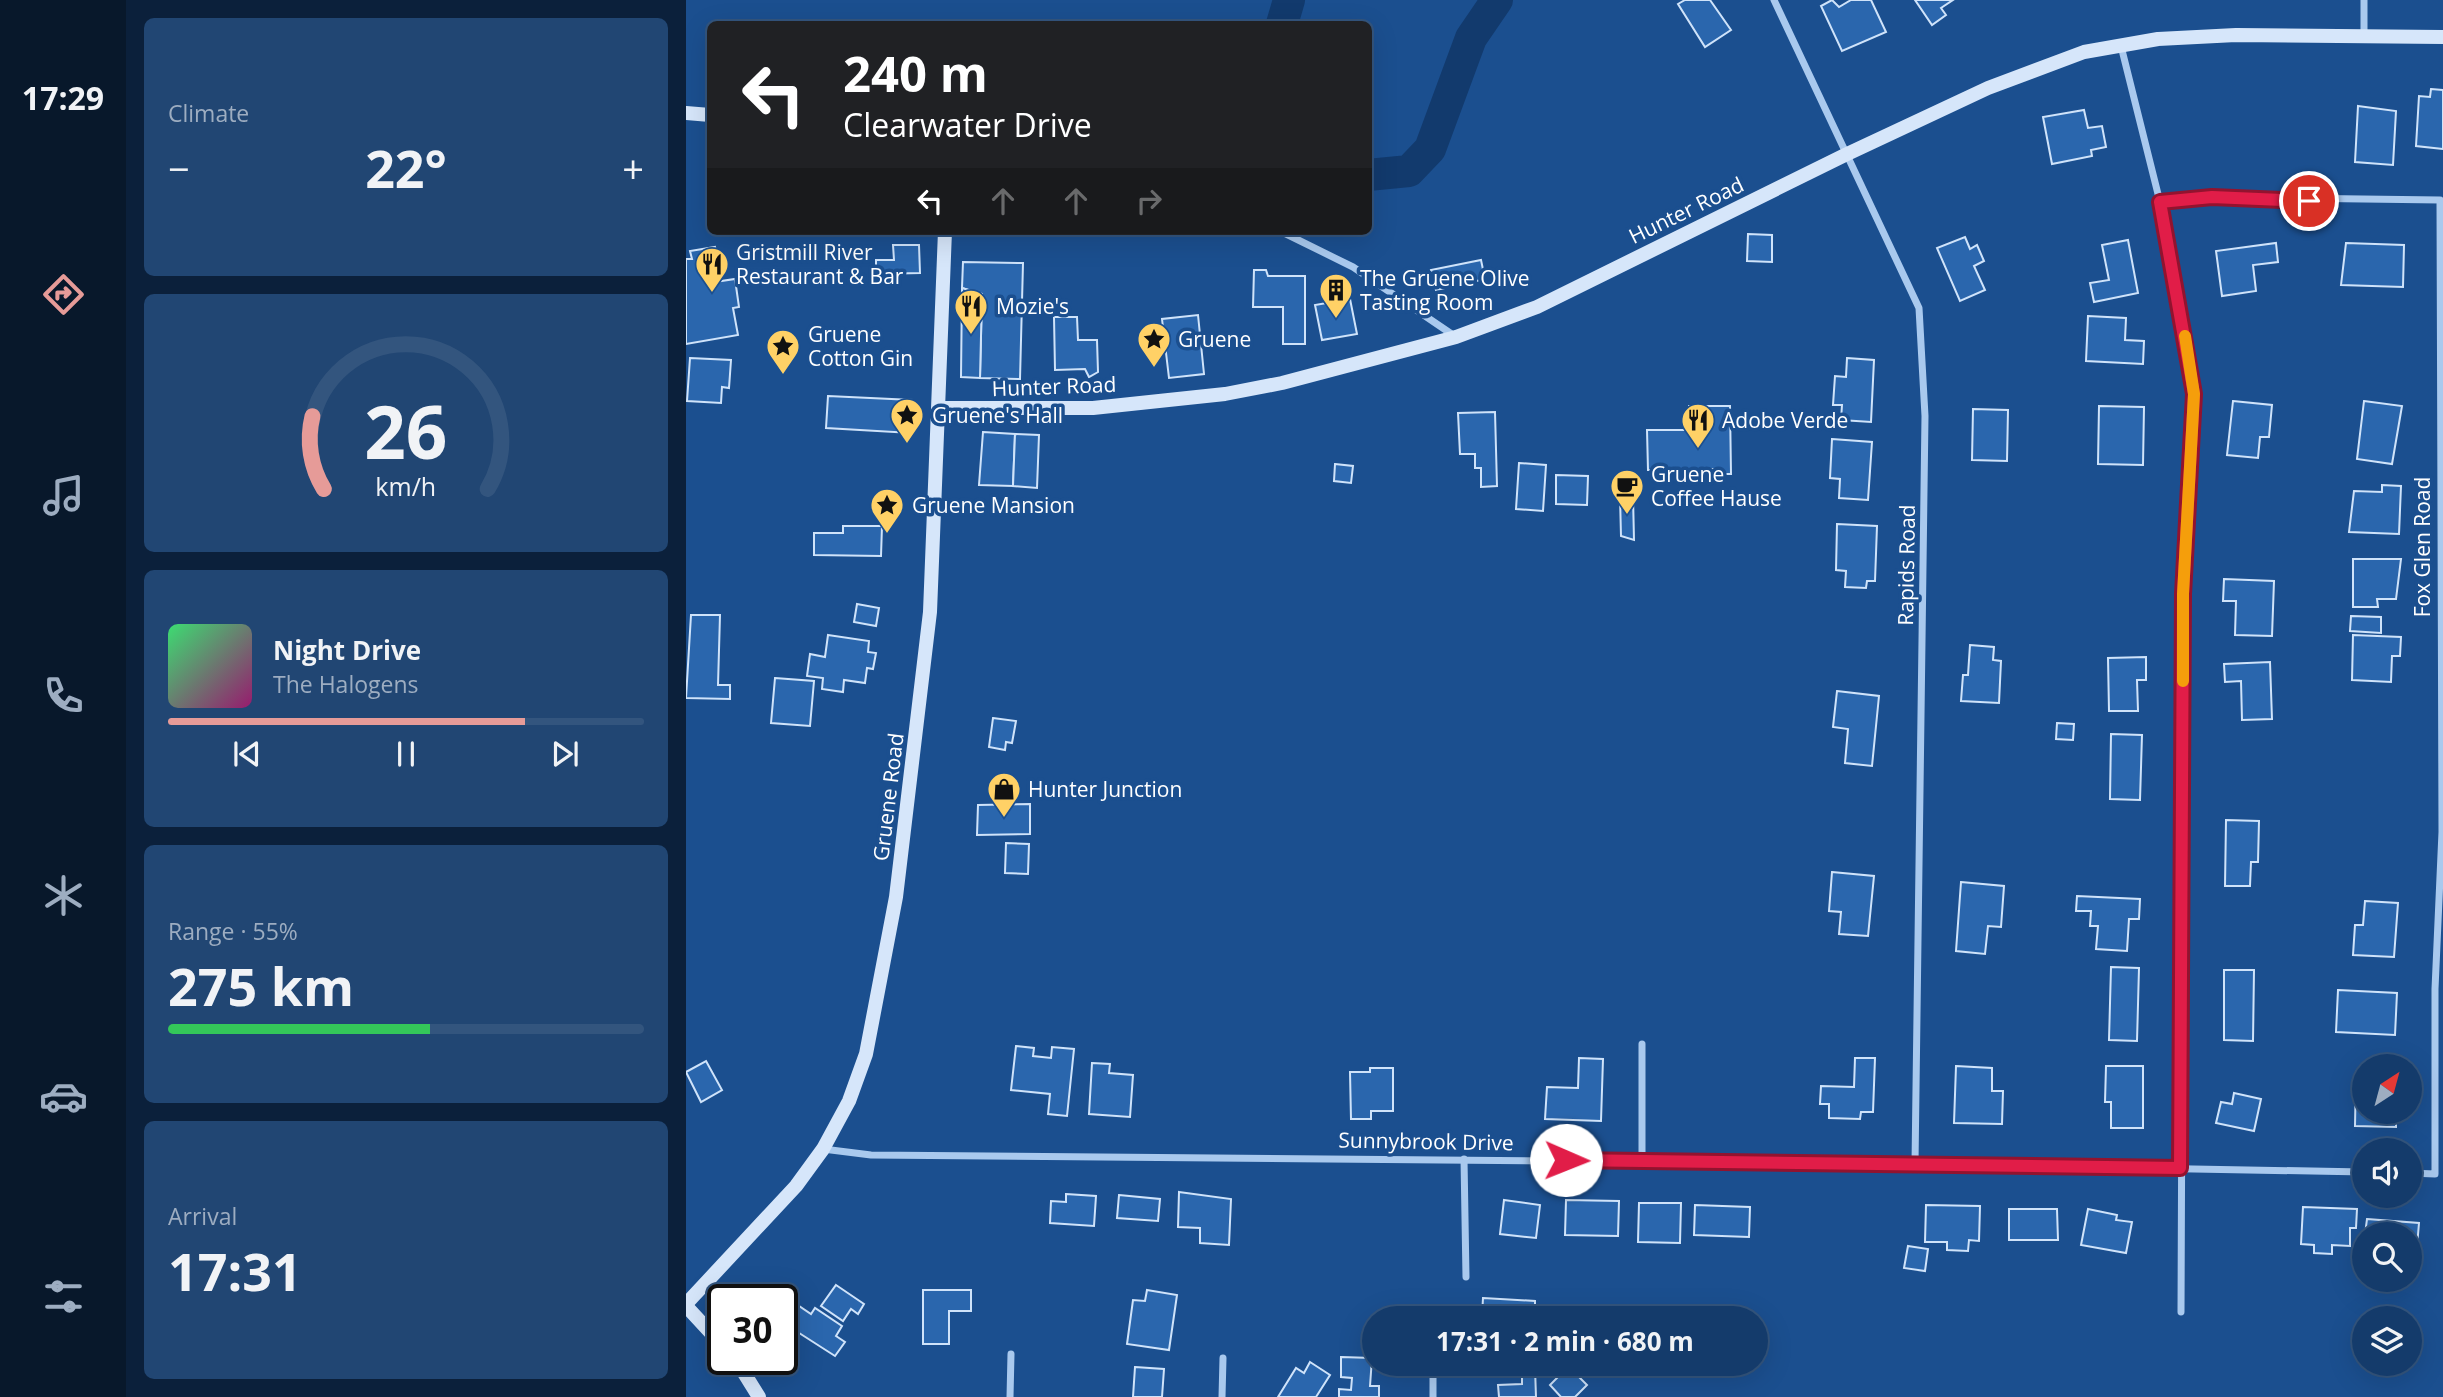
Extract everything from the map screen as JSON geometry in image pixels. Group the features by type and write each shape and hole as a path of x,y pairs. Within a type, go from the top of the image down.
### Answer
{"street":[{"name":"Rapids Road","path":"1774,0 1919,308 1925,377 1915,1164"},
{"path":"2364,0 2364,36"},
{"name":"Hunter Road","path":"940,408 1093,408 1225,394 1282,383 1456,337 1536,307 1845,155 2027,71 2084,52 2158,39 2236,35 2443,37"},
{"path":"2121,45 2160,202 2194,394 2183,594 2181,1312"},
{"path":"686,113 707,115"},
{"name":"Fox Glen Road","path":"2160,202 2212,197 2441,200 2439,492 2443,832 2435,989 2435,1174 2422,1173"},
{"name":"Gruene Road","path":"686,1305 796,1186 823,1149 849,1101 866,1054 896,897 930,612 945,235"},
{"path":"1288,235 1353,267 1456,337"},
{"path":"1642,1044 1642,1161"},
{"name":"Sunnybrook Drive","path":"823,1149 871,1154 1915,1164 2352,1172"},
{"path":"1464,1159 1466,1277"},
{"path":"686,1305 707,1328"},
{"path":"1010,1397 1011,1354"},
{"path":"1223,1358 1223,1397"},
{"path":"745,1375 759,1397"},
{"path":"1433,1376 1433,1397"}],"building":[{"path":"1685,0 1710,0 1731,30 1705,47 1678,4"},
{"path":"1832,0 1839,7 1851,0 1871,0 1886,32 1842,51 1821,6"},
{"path":"1915,0 1953,0 1941,8 1946,15 1932,25"},
{"path":"2431,89 2443,90 2443,149 2416,146 2419,96 2430,97"},
{"path":"2358,106 2396,111 2393,165 2355,162"},
{"path":"2084,110 2088,128 2102,126 2106,147 2091,150 2092,156 2052,164 2043,117"},
{"path":"1748,234 1772,235 1772,262 1747,261"},
{"path":"1965,237 1970,249 1977,245 1984,261 1974,266 1985,290 1960,301 1937,248"},
{"path":"2128,240 2138,293 2094,302 2090,283 2109,280 2102,245"},
{"path":"2276,243 2278,262 2253,265 2256,291 2222,296 2216,251"},
{"path":"2346,243 2404,245 2403,287 2341,285"},
{"path":"893,245 919,245 920,273 876,274 876,260 894,260"},
{"name":"Gristmill River Restaurant & Bar","path":"715,247 721,281 735,279 739,307 733,308 738,335 686,344 686,259 692,259 690,251"},
{"path":"1481,260 1485,279 1436,290 1431,270"},
{"path":"963,262 1023,263 1020,379 980,378 982,294 962,288"},
{"path":"1254,270 1266,270 1268,276 1305,276 1305,344 1283,344 1283,307 1253,307"},
{"name":"Mozie's","path":"962,288 982,294 980,378 961,377"},
{"name":"The Gruene Olive Tasting Room","path":"1350,299 1357,334 1322,340 1315,305"},
{"path":"1198,315 1204,374 1169,378 1162,319"},
{"path":"2088,316 2126,318 2125,340 2144,341 2143,364 2086,361"},
{"path":"1054,317 1077,317 1078,340 1097,340 1098,372 1089,377 1085,369 1055,370"},
{"path":"690,358 731,360 729,388 722,387 721,403 687,401"},
{"path":"1847,358 1874,360 1871,422 1841,420 1842,405 1833,405 1835,376 1846,377"},
{"path":"828,396 912,400 911,433 826,428"},
{"path":"2233,401 2272,405 2269,437 2260,437 2258,458 2227,455"},
{"path":"2364,401 2402,406 2392,464 2357,459"},
{"path":"1689,406 1730,406 1731,474 1713,474 1713,469 1648,470 1647,430 1689,430"},
{"path":"2099,406 2144,407 2143,465 2098,464"},
{"path":"1973,409 2008,410 2007,461 1972,460"},
{"path":"1495,412 1497,486 1481,487 1481,468 1475,468 1475,454 1460,454 1458,413"},
{"path":"983,432 1015,434 1013,486 979,485"},
{"path":"1015,434 1039,435 1037,488 1013,486"},
{"path":"1832,439 1872,442 1868,500 1839,498 1840,479 1830,478"},
{"path":"1519,463 1546,465 1543,511 1516,509"},
{"path":"1335,464 1353,466 1351,483 1334,481"},
{"path":"1556,475 1588,476 1587,505 1556,504"},
{"path":"2382,485 2401,486 2399,534 2349,532 2354,491 2382,492"},
{"name":"Gruene Coffee Hause","path":"1620,496 1633,496 1634,540 1621,536"},
{"path":"1837,524 1877,526 1875,581 1867,581 1866,588 1845,587 1846,571 1836,570"},
{"path":"843,526 882,526 881,556 814,555 814,533 843,533"},
{"path":"2353,559 2401,559 2396,599 2377,599 2378,607 2353,607"},
{"path":"2224,579 2274,581 2272,636 2235,635 2236,601 2223,601"},
{"path":"857,604 879,608 876,626 854,622"},
{"path":"691,615 720,615 718,685 730,685 730,699 686,698"},
{"path":"2351,616 2381,617 2381,633 2350,631"},
{"path":"828,635 869,641 868,652 876,653 873,669 867,668 865,683 844,680 843,692 822,689 823,678 807,676 810,654 825,657"},
{"path":"2353,635 2401,637 2400,656 2392,656 2391,682 2352,680"},
{"path":"1970,645 1994,647 1993,660 2001,661 1999,703 1961,701 1963,675 1968,675"},
{"path":"2146,657 2146,680 2137,680 2138,711 2109,711 2108,658"},
{"path":"2270,662 2272,719 2242,720 2241,681 2225,682 2224,664"},
{"path":"775,678 814,681 810,726 771,723"},
{"path":"1837,691 1879,696 1872,766 1845,763 1848,729 1833,727"},
{"path":"993,718 1016,721 1012,743 1006,742 1005,750 989,747"},
{"path":"2057,723 2074,724 2073,740 2056,739"},
{"path":"2111,734 2142,735 2140,800 2110,799"},
{"name":"Hunter Junction","path":"1030,804 1030,834 977,835 978,805"},
{"path":"2226,820 2259,821 2258,862 2251,862 2250,886 2225,886"},
{"path":"1006,843 1029,844 1028,874 1005,873"},
{"path":"1832,872 1874,876 1868,936 1839,934 1841,912 1829,911"},
{"path":"1961,882 2004,886 2001,927 1988,926 1985,954 1956,951"},
{"path":"2077,896 2140,899 2139,919 2129,919 2127,951 2096,949 2098,926 2090,926 2091,911 2076,911"},
{"path":"2365,901 2398,903 2394,957 2353,955 2355,925 2363,925"},
{"path":"2111,967 2139,968 2137,1041 2109,1040"},
{"path":"2224,970 2254,970 2253,1041 2224,1040"},
{"path":"2338,990 2397,993 2395,1035 2336,1032"},
{"path":"1016,1046 1034,1048 1033,1056 1051,1058 1052,1047 1074,1049 1067,1116 1048,1114 1050,1094 1011,1090"},
{"path":"1579,1058 1603,1059 1601,1121 1545,1119 1547,1087 1578,1088"},
{"path":"1855,1058 1875,1058 1873,1112 1861,1112 1860,1119 1829,1118 1829,1104 1820,1104 1821,1086 1854,1087"},
{"path":"706,1061 722,1090 701,1102 686,1072"},
{"path":"1092,1063 1110,1064 1109,1073 1133,1075 1130,1117 1089,1114"},
{"path":"1956,1066 1992,1068 1992,1091 2003,1091 2002,1124 1954,1123"},
{"path":"2106,1066 2143,1066 2143,1128 2111,1128 2111,1102 2105,1102"},
{"path":"1370,1068 1393,1068 1393,1111 1371,1111 1371,1119 1351,1119 1350,1072 1370,1072"},
{"path":"2234,1093 2261,1099 2254,1131 2216,1123 2221,1102 2232,1104"},
{"path":"2355,1124 2396,1124 2396,1127"},
{"path":"1179,1192 1231,1199 1229,1245 1200,1243 1200,1228 1178,1227"},
{"path":"1066,1194 1096,1196 1094,1226 1050,1223 1051,1201 1066,1202"},
{"path":"1119,1195 1160,1199 1158,1221 1117,1218"},
{"path":"1504,1200 1540,1205 1536,1238 1500,1234"},
{"path":"1566,1200 1619,1201 1618,1236 1565,1235"},
{"path":"1639,1203 1681,1203 1680,1243 1638,1242"},
{"path":"1695,1205 1750,1207 1749,1237 1694,1235"},
{"path":"1926,1205 1980,1206 1979,1241 1969,1240 1968,1251 1947,1250 1947,1242 1925,1242"},
{"path":"2303,1207 2357,1209 2356,1222 2352,1222 2350,1228 2350,1246 2332,1245 2332,1254 2314,1253 2314,1245 2301,1244"},
{"path":"2009,1209 2057,1209 2058,1240 2009,1240"},
{"path":"2088,1209 2117,1215 2116,1220 2132,1222 2126,1253 2081,1245"},
{"path":"2367,1219 2406,1222 2367,1222"},
{"path":"1908,1246 1928,1249 1925,1271 1904,1268"},
{"path":"836,1285 864,1304 858,1314 851,1309 843,1321 821,1306"},
{"path":"923,1290 971,1290 971,1311 949,1311 949,1344 923,1344"},
{"path":"1147,1290 1177,1295 1169,1350 1127,1344 1133,1300 1145,1301"},
{"path":"1483,1298 1535,1301 1535,1306 1483,1306"},
{"path":"798,1305 811,1314 815,1308 842,1326 836,1336 845,1342 835,1356 798,1332"},
{"path":"1341,1357 1362,1358 1362,1376 1371,1376 1370,1386 1379,1386 1379,1397 1339,1397 1339,1389 1351,1390 1352,1378 1341,1377"},
{"path":"1310,1362 1330,1375 1316,1397 1278,1397 1296,1368 1304,1373"},
{"path":"1135,1367 1164,1369 1162,1397 1133,1397"},
{"path":"1522,1376 1535,1376 1536,1397 1499,1397 1498,1385 1522,1384"},
{"path":"1555,1376 1578,1376 1587,1385 1575,1397 1561,1397 1550,1385 1557,1378"}],"waterway":[{"path":"1283,21 1289,0"},
{"path":"1372,175 1409,171 1430,149 1471,38 1497,0"}],"slow traffic":[{"path":"2183,681 2183,594 2194,394 2185,336"}],"place":[{"name":"Gristmill River Restaurant & Bar","path":"712,294"},
{"name":"The Gruene Olive Tasting Room","path":"1336,320"},
{"name":"Mozie's","path":"971,336"},
{"name":"Gruene","path":"1154,369"},
{"name":"Gruene Cotton Gin","path":"783,376"},
{"name":"Gruene's Hall","path":"907,445"},
{"name":"Adobe Verde","path":"1698,450"},
{"name":"Gruene Coffee Hause","path":"1627,516"},
{"name":"Gruene Mansion","path":"887,535"},
{"name":"Hunter Junction","path":"1004,819"}],"route":[{"path":"1566,1160 2180,1168 2183,594 2194,394 2185,330 2160,202 2212,197 2309,201"}]}
